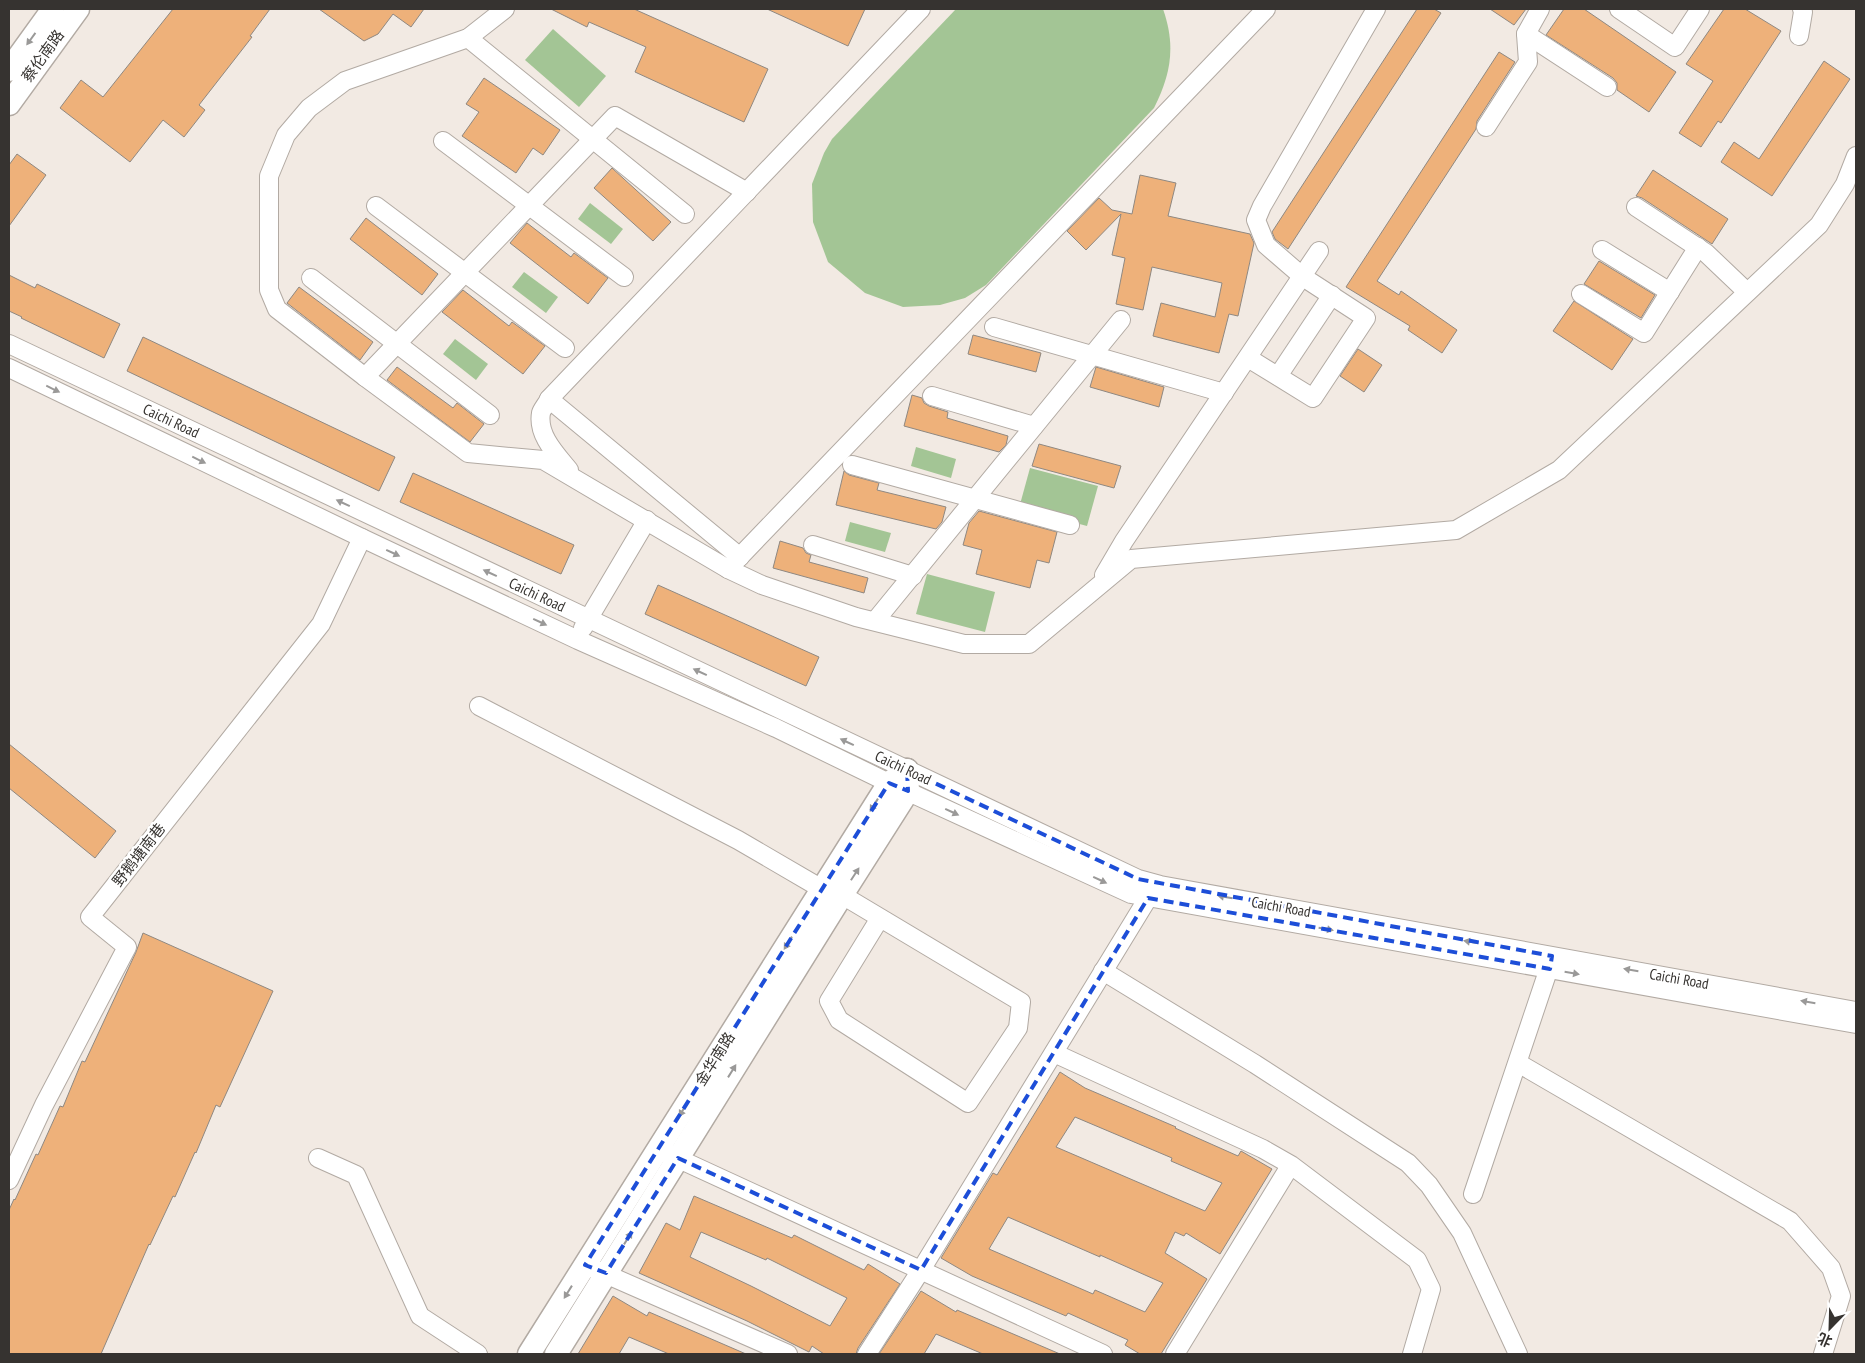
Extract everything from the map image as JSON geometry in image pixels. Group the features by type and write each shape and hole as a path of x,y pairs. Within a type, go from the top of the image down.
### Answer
{"main road":[{"name":"蔡伦南路","path":"9,70 53,9"},
{"name":"蔡伦南路","path":"9,104 78,9"},
{"name":"金华南路","path":"529,1354 596,1269 901,781"},
{"name":"金华南路","path":"556,1354 596,1269"}],"street":[{"path":"505,9 468,38 345,81 309,108 286,135 269,176 269,290 277,309 468,453 544,460 647,520 734,563"},
{"path":"577,480 554,452 541,430 541,412 549,399 921,9"},
{"path":"734,563 1266,9"},
{"path":"1248,358 1314,398 1366,318 1303,277 1266,245 1256,220 1266,197 1376,9"},
{"path":"1486,127 1528,62 1526,34 1540,9"},
{"path":"1619,9 1675,46 1700,9"},
{"path":"1798,36 1804,12 1802,9"},
{"path":"1526,34 1607,88"},
{"path":"468,38 685,214"},
{"path":"365,377 615,116 747,192"},
{"path":"443,141 624,277"},
{"path":"549,399 734,563 762,585 874,622 964,644 1029,644 1130,559 1456,530 1559,470 1819,224 1845,184 1856,156"},
{"path":"376,206 565,348"},
{"path":"1636,207 1706,253 1747,292"},
{"path":"1581,294 1644,333 1698,247"},
{"path":"1602,250 1670,292"},
{"path":"1096,588 1124,541 1319,251"},
{"path":"312,278 490,415"},
{"path":"1278,376 1332,295"},
{"path":"874,622 1121,320"},
{"path":"994,327 1224,394"},
{"name":"Caichi Road","path":"9,344 588,619 901,781"},
{"name":"Caichi Road","path":"9,368 578,640 776,728 1138,879 1154,892 1551,963 1856,1024"},
{"path":"932,396 1034,426"},
{"path":"852,465 1070,525"},
{"path":"578,640 588,619 647,520"},
{"name":"野鹅塘南巷","path":"9,1180 44,1105 127,947 90,917 321,624 362,538"},
{"path":"813,545 912,576"},
{"path":"479,706 738,840 880,918 1021,1002 1018,1028 968,1103 839,1020 828,1001 880,918"},
{"path":"867,1354 921,1270 1103,971 1154,892"},
{"path":"1473,1194 1551,963"},
{"name":"Caichi Road","path":"1551,963 1856,1011"},
{"path":"1103,971 1255,1064 1408,1163 1429,1184 1462,1234 1518,1354"},
{"path":"1052,1057 1262,1157 1287,1171 1368,1228 1412,1264 1427,1290 1405,1354"},
{"path":"1052,1057 1254,1145 1291,1165 1417,1260 1427,1290 1412,1354"},
{"path":"1518,1064 1790,1221 1831,1268 1841,1296 1823,1354"},
{"path":"668,1154 1104,1354"},
{"path":"318,1158 356,1175 420,1316 478,1354"},
{"path":"1175,1354 1287,1171"},
{"path":"596,1269 788,1354"}],"highlighted area":[{"path":"907,770 1138,879 1552,956 1550,969 1148,898 921,1270 678,1158 606,1273 585,1265 889,783 908,791"}],"green space":[{"path":"956,9 1163,9 1169,35 1170,60 1160,96 1154,108 986,285 965,298 940,305 903,307 865,293 828,262 813,222 812,184 824,153 832,139"},
{"path":"553,29 606,76 579,107 525,60"},
{"path":"590,203 623,229 611,244 578,219"},
{"path":"524,272 558,297 546,313 512,287"},
{"path":"455,339 488,364 476,380 443,354"},
{"path":"916,447 956,459 951,478 911,466"},
{"path":"1030,468 1098,486 1087,526 1019,508"},
{"path":"850,522 891,533 885,552 845,541"},
{"path":"927,574 995,592 985,632 916,614"}],"building":[{"path":"173,9 270,9 250,36 252,37 199,105 205,110 184,137 163,120 130,162 60,108 81,80 103,97"},
{"path":"319,9 424,9 411,27 393,14 378,34 364,41"},
{"path":"551,9 634,9 768,69 744,122 635,72 646,47 589,22 587,27"},
{"path":"767,9 865,9 848,46"},
{"path":"1417,9 1434,9 1441,13 1288,249 1275,239 1272,232"},
{"path":"1490,9 1526,9 1514,25"},
{"path":"1564,9 1584,9 1676,72 1649,112 1617,90 1617,83 1613,78 1546,35"},
{"path":"1724,9 1745,9 1781,31 1721,123 1718,121 1701,147 1679,133 1713,81 1686,64"},
{"path":"1499,52 1515,62 1477,121 1476,129 1377,281 1399,295 1401,291 1457,330 1442,353 1408,330 1410,326 1346,287"},
{"path":"1824,61 1850,79 1772,196 1721,162 1734,142 1759,159"},
{"path":"484,78 560,130 543,155 533,148 516,173 462,136 479,112 466,104"},
{"path":"17,154 46,175 9,226 9,165"},
{"path":"612,168 671,222 653,241 594,188"},
{"path":"1653,170 1728,219 1712,244 1642,198 1636,196"},
{"path":"1140,175 1176,183 1168,216 1250,234 1254,243 1238,316 1229,314 1219,353 1153,336 1161,303 1215,317 1222,283 1152,267 1143,310 1116,304 1125,258 1112,255 1121,214 1086,250 1067,231 1099,198 1112,210 1132,214"},
{"path":"366,218 438,274 422,295 350,239"},
{"path":"527,223 571,257 574,253 608,278 588,304 510,243"},
{"path":"1599,261 1655,295 1641,318 1584,284"},
{"path":"9,275 35,288 37,284 120,324 104,358 9,311"},
{"path":"299,287 373,342 360,360 287,303"},
{"path":"463,290 509,326 512,322 545,346 523,374 442,312"},
{"path":"1574,301 1633,339 1612,370 1553,331"},
{"path":"973,335 1041,353 1036,372 968,354"},
{"path":"143,337 395,457 379,491 127,371"},
{"path":"1358,349 1382,365 1364,392 1340,376"},
{"path":"397,367 453,408 457,403 484,424 470,442 387,380"},
{"path":"1096,367 1164,387 1159,407 1090,387"},
{"path":"912,395 922,398 924,403 929,406 948,412 947,418 1008,436 1006,445 999,452 904,426"},
{"path":"1039,444 1121,466 1114,488 1032,466"},
{"path":"844,471 849,475 879,483 877,490 946,507 942,522 936,529 836,505"},
{"path":"413,473 574,545 561,574 400,502"},
{"path":"979,511 1057,532 1049,563 1037,560 1030,588 976,574 982,550 963,545 969,523"},
{"path":"780,541 803,548 806,553 811,555 809,562 868,578 864,593 773,568"},
{"path":"658,585 819,657 806,686 645,614"},
{"path":"9,744 116,831 95,858 9,788"},
{"path":"143,933 273,991 220,1107 216,1105 175,1197 173,1196 149,1244 101,1354 9,1354 9,1210 36,1154 38,1155 60,1106 63,1107 82,1061 85,1062"},
{"path":"1060,1072 1085,1088 1238,1156 1241,1151 1272,1169 1220,1254 1186,1233 1184,1236 1175,1232 1165,1253 1207,1279 1161,1354 1140,1354 1125,1345 1128,1340 1068,1313 1066,1316 972,1276 941,1258 993,1173 997,1175","holes":["1075,1117 1172,1158 1171,1161 1222,1183 1205,1211 1056,1147","1008,1217 1100,1257 1100,1255 1163,1283 1145,1312 1095,1290 1093,1294 989,1249"]},
{"path":"694,1196 792,1238 794,1235 864,1270 868,1264 900,1284 856,1354 824,1354 812,1346 809,1352 747,1321 639,1273 666,1223 680,1230","holes":["701,1232 766,1260 767,1258 847,1298 830,1326 690,1257"]},
{"path":"921,1291 956,1312 957,1310 1060,1354 983,1354 936,1334 924,1354 879,1354"},
{"path":"613,1296 647,1316 649,1312 746,1354 669,1354 629,1337 619,1354 578,1354"}]}
